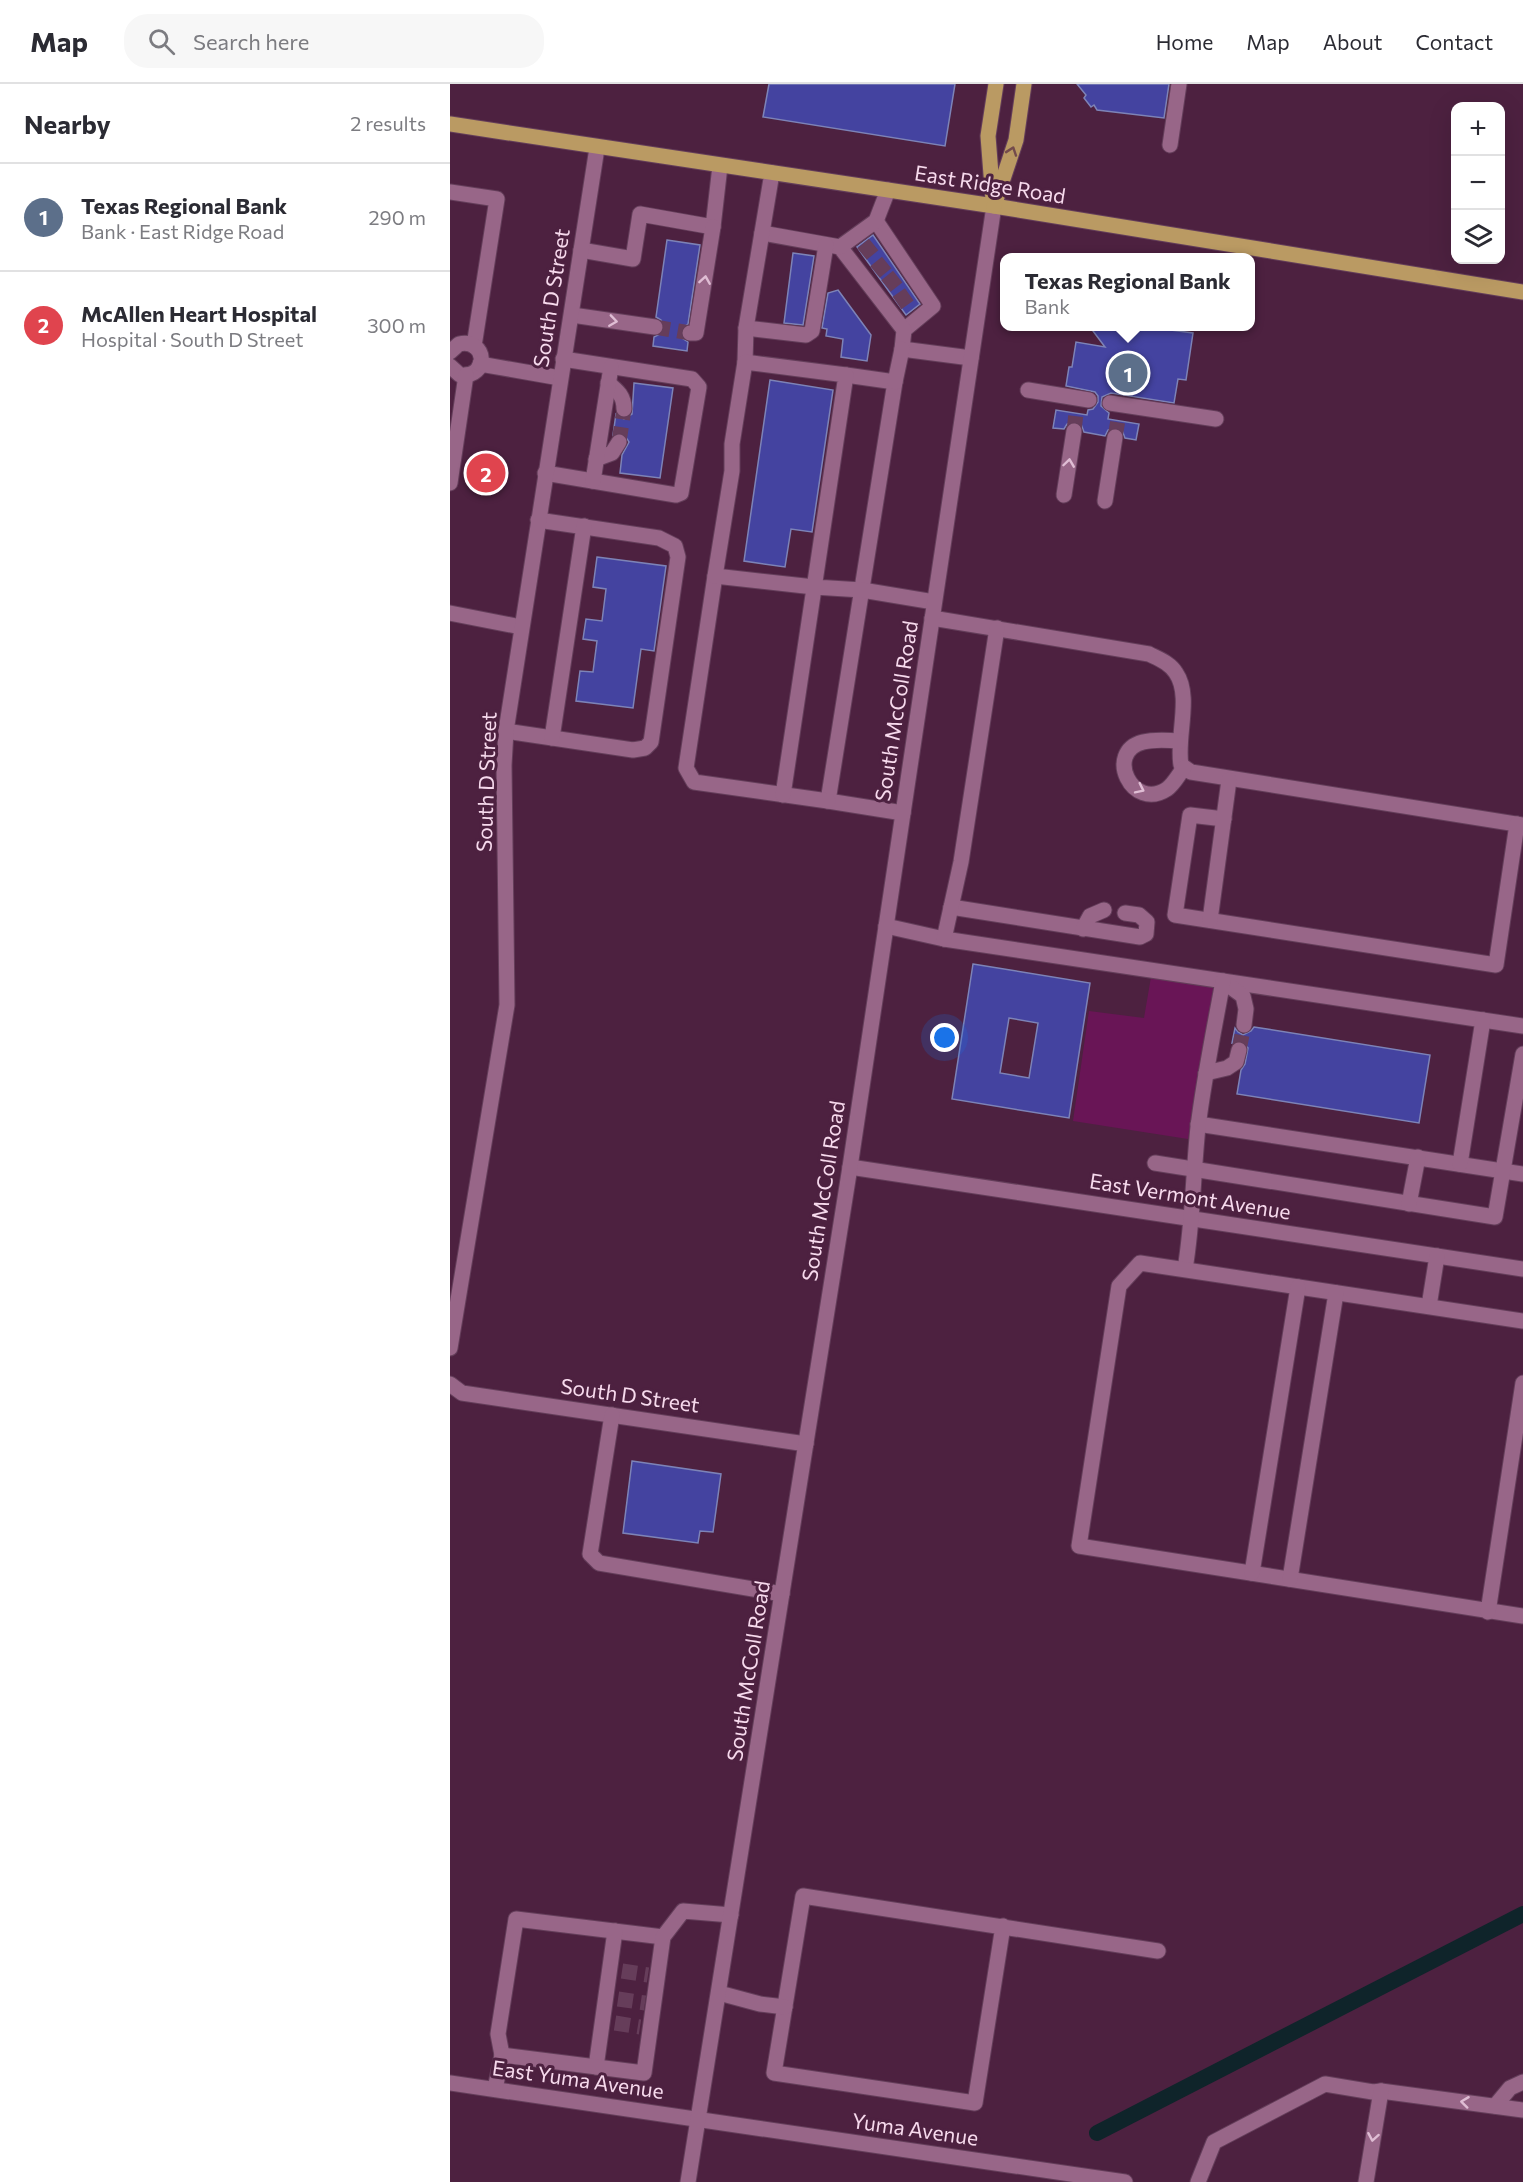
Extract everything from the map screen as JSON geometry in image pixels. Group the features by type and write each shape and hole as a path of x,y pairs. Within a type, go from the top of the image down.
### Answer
{"main road":[{"name":"South McColl Road","path":"994,206 988,136 996,84"},
{"name":"South McColl Road","path":"994,206 1016,140 1024,84"},
{"name":"East Ridge Road","path":"450,124 597,148 994,206 1523,292"}],"street":[{"path":"1170,145 1179,84"},
{"name":"South D Street","path":"450,1348 507,1005 504,765 506,730 597,148"},
{"path":"690,333 696,333 720,166"},
{"path":"772,173 746,328 745,362 732,444 732,471 686,768 694,782 903,813"},
{"path":"746,328 806,335 812,331 833,246 876,221 888,190"},
{"path":"450,192 496,199 474,346"},
{"name":"South McColl Road","path":"688,2182 850,1167 994,206"},
{"path":"581,250 633,259 640,214 713,227"},
{"path":"876,221 882,238 917,289 933,306 904,330"},
{"path":"762,233 833,246 857,258 893,306 904,330 828,801"},
{"path":"572,315 655,327"},
{"path":"450,352 459,344 469,343 480,354 480,364 475,372 466,375 456,373 450,366"},
{"path":"902,349 971,358"},
{"path":"545,473 676,495 681,493 699,387 692,379 563,359"},
{"path":"745,362 895,382"},
{"path":"480,364 561,378"},
{"path":"593,481 611,367"},
{"path":"450,483 466,375"},
{"path":"783,795 846,375"},
{"path":"608,383 620,393 624,400 624,409"},
{"path":"1029,390 1081,404"},
{"path":"1118,420 1115,404 1216,419"},
{"path":"1064,495 1074,431"},
{"path":"1105,501 1115,437"},
{"path":"596,459 612,453 619,442"},
{"path":"506,730 633,750 645,748 651,742 678,557 675,546 659,538 538,520"},
{"path":"552,738 584,526"},
{"path":"715,576 862,590 996,628 1149,654 1167,664 1176,673 1181,686 1183,701 1179,751 1181,765 1191,772 1229,780 1520,824 1496,965 1175,915 1190,815 1224,819"},
{"path":"450,614 521,627"},
{"path":"944,939 961,862 996,628"},
{"path":"1180,741 1141,742 1130,750 1125,760 1124,770 1128,782 1138,791 1152,794 1166,790 1184,768"},
{"path":"1210,920 1229,780"},
{"path":"951,907 1140,937 1146,934 1147,922 1139,915 1125,913"},
{"path":"1083,929 1090,916 1104,910"},
{"path":"886,926 944,939 1523,1026"},
{"path":"1223,981 1243,996 1246,1010 1244,1025"},
{"path":"1185,1269 1198,1124 1223,981"},
{"path":"1460,1164 1483,1020"},
{"path":"1206,1073 1227,1068 1236,1062 1239,1050"},
{"path":"1155,1163 1193,1171 1495,1217 1523,1054"},
{"path":"1198,1124 1523,1174"},
{"path":"1409,1204 1418,1157"},
{"name":"East Vermont Avenue","path":"850,1167 1523,1269"},
{"path":"1429,1306 1437,1256"},
{"path":"1523,1321 1140,1263 1119,1287 1079,1546 1523,1616"},
{"path":"1252,1573 1298,1287"},
{"path":"1290,1579 1336,1293"},
{"path":"1488,1611 1523,1383"},
{"name":"South D Street","path":"450,1384 462,1393 806,1444"},
{"path":"612,1415 590,1554 599,1563 782,1594"},
{"path":"1003,1926 975,2103 774,2073 803,1896 1003,1926 1158,1951"},
{"path":"502,2055 644,2073 645,2028 653,1976 663,1937 683,1911 731,1915"},
{"path":"495,2090 502,2055 498,2034 516,1919 663,1937"},
{"path":"596,2067 608,2022 616,1970 615,1931"},
{"path":"719,1993 760,2004 785,2007"},
{"path":"1495,2106 1510,2088 1523,2082"},
{"name":"East Yuma Avenue","path":"450,2083 699,2119"},
{"path":"1198,2182 1214,2142 1325,2084 1523,2110"},
{"path":"1366,2182 1381,2091"},
{"name":"Yuma Avenue","path":"699,2119 1125,2182"}],"shaded area":[{"path":"1151,977 1214,987 1188,1139 1073,1121 1089,1011 1144,1018"}],"building":[{"path":"769,84 955,84 945,146 763,117"},
{"path":"1077,84 1169,84 1164,118 1097,110 1094,105 1091,107 1084,98 1086,95"},
{"path":"873,235 920,304 906,315 857,247"},
{"path":"667,240 700,245 688,324 680,332 682,338 688,342 687,351 653,346 654,337 662,333 665,328 661,320 656,317"},
{"path":"793,253 814,256 803,325 784,323"},
{"path":"838,290 871,335 867,361 841,357 843,339 826,336 827,329 822,328 828,293"},
{"path":"1093,331 1193,333 1186,380 1178,379 1174,403 1111,393 1102,397 1101,406 1109,413 1108,419 1139,424 1136,440 1125,438 1122,430 1116,427 1108,430 1105,436 1084,432 1081,424 1075,421 1067,424 1064,429 1053,428 1056,410 1087,415 1088,410 1093,409 1098,402 1095,392 1066,386 1076,342 1105,347"},
{"path":"770,380 833,390 812,532 791,529 785,567 744,561"},
{"path":"634,383 673,388 660,478 620,473 622,455 629,442 624,434 619,432 613,435 616,414 624,419 632,414"},
{"path":"597,557 666,566 654,651 641,649 633,708 576,701 580,671 593,672 597,641 583,639 586,619 602,621 606,589 593,587"},
{"path":"973,964 1090,983 1069,1118 952,1099","holes":["1009,1018 1038,1023 1029,1078 1000,1073"]},
{"path":"1254,1027 1430,1055 1419,1123 1237,1094 1248,1048 1242,1041 1232,1043 1235,1028 1243,1035"},
{"path":"632,1461 721,1474 713,1532 700,1531 698,1543 623,1533"}],"waterway":[{"path":"1097,2133 1523,1914"}],"tunnel":[{"path":"862,254 878,241"},
{"path":"875,272 891,259"},
{"path":"886,286 901,274"},
{"path":"897,303 914,291"},
{"path":"655,327 690,333"},
{"path":"619,442 624,409"},
{"path":"1074,431 1076,413"},
{"path":"1115,437 1118,420"},
{"path":"1239,1050 1244,1025"},
{"path":"622,1971 648,1975"},
{"path":"618,1999 645,2003"},
{"path":"615,2023 640,2027"}],"place":[{"name":"Texas Regional Bank","path":"1128,373"},
{"name":"McAllen Heart Hospital","path":"486,473"}]}
